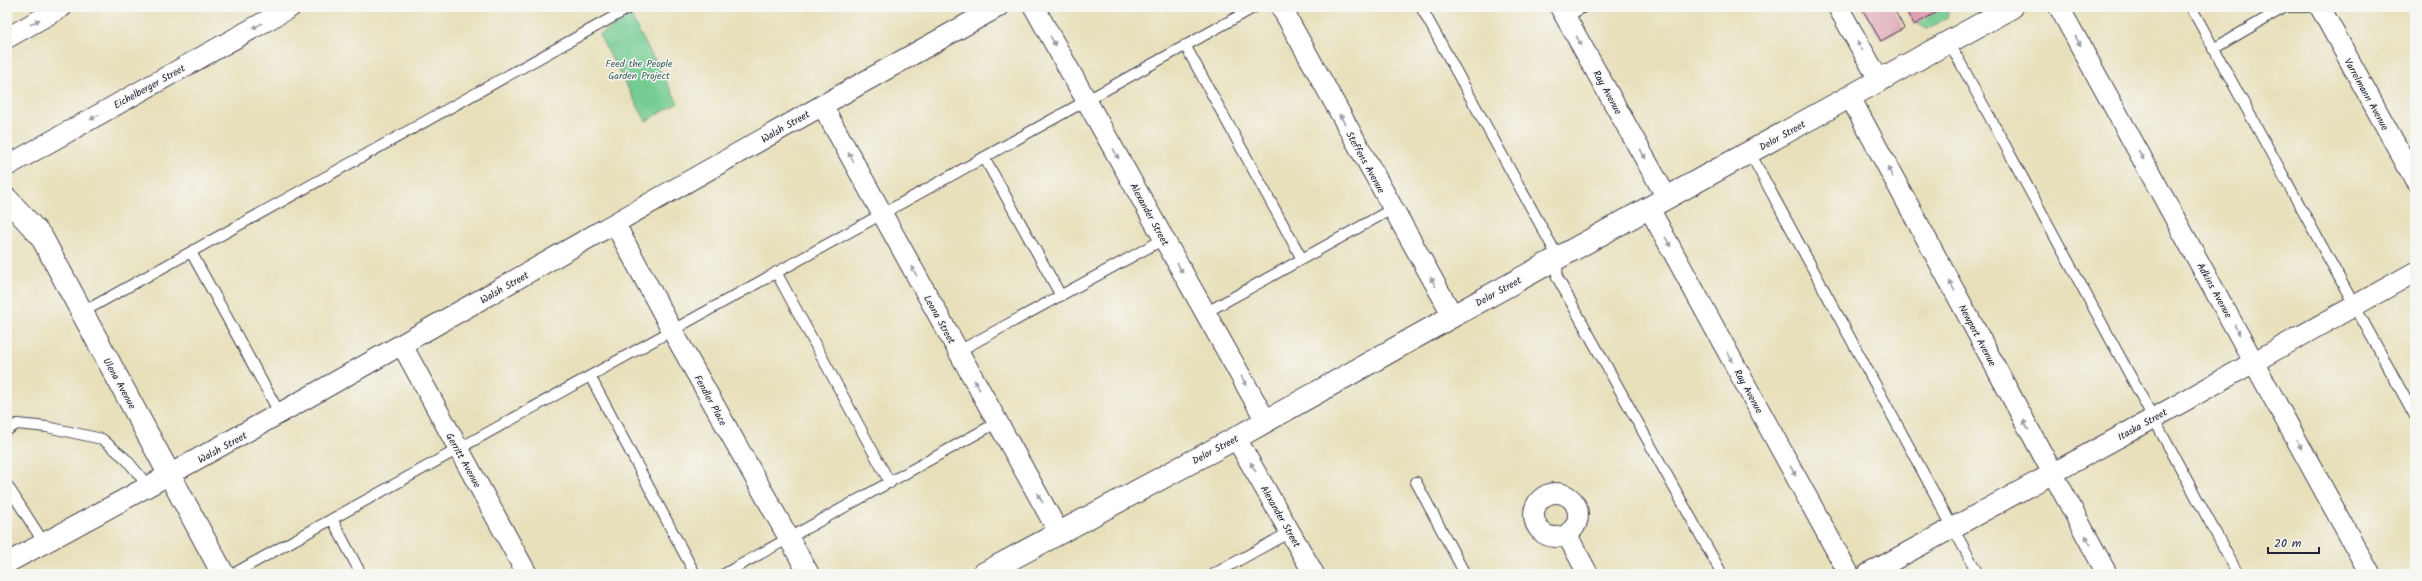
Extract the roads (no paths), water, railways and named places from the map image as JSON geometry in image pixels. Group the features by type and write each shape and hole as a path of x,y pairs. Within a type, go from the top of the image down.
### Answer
{"street":[{"path":"7,38 62,7"},
{"name":"Eichelberger Street","path":"7,166 291,7"},
{"name":"Walsh Street","path":"7,563 171,476 822,105 998,7"},
{"name":"Alexander Street","path":"1034,7 1266,421"},
{"name":"Steffens Avenue","path":"1281,7 1392,210 1453,316"},
{"path":"1838,7 1879,80"},
{"name":"Delor Street","path":"983,574 1236,438 1558,257 2012,7"},
{"name":"Adkins Avenue","path":"2059,7 2370,574"},
{"name":"Varrelmann Avenue","path":"2320,7 2415,180"},
{"name":"Ray Avenue","path":"1563,12 1658,203 1849,574"},
{"name":"Newport Avenue","path":"1850,96 2107,574"},
{"name":"Leona Street","path":"822,105 1059,533"},
{"name":"Ulena Avenue","path":"7,200 41,236 224,574"},
{"name":"Fendler Place","path":"615,224 672,330 809,574"},
{"name":"Itaska Street","path":"1868,574 1953,529 2415,272"},
{"name":"Gerritt Avenue","path":"402,345 527,574"},
{"name":"Alexander Street","path":"1236,438 1314,574"},
{"path":"1567,535 1588,574"}],"lane":[{"path":"82,313 631,7"},
{"path":"233,574 1255,7"},
{"path":"1421,7 1558,257 1557,277 1722,574"},
{"path":"1563,12 1584,7"},
{"path":"2191,7 2415,416"},
{"path":"2213,49 2285,7 2320,7"},
{"path":"1949,42 2238,574"},
{"path":"1185,45 1302,259"},
{"path":"1750,152 1978,574"},
{"path":"984,157 1060,296"},
{"path":"1205,313 1392,210"},
{"path":"959,351 1164,239"},
{"path":"191,252 280,414"},
{"path":"776,272 890,483"},
{"path":"590,376 695,574"},
{"path":"724,574 998,422"},
{"path":"7,430 17,424 47,427 102,439 126,459 149,487"},
{"path":"1416,482 1465,574"},
{"path":"7,485 44,543"},
{"path":"332,519 361,574"},
{"path":"1214,574 1290,532"}],"park label":[{"name":"Feed the People Garden Project","path":"639,68"}]}
